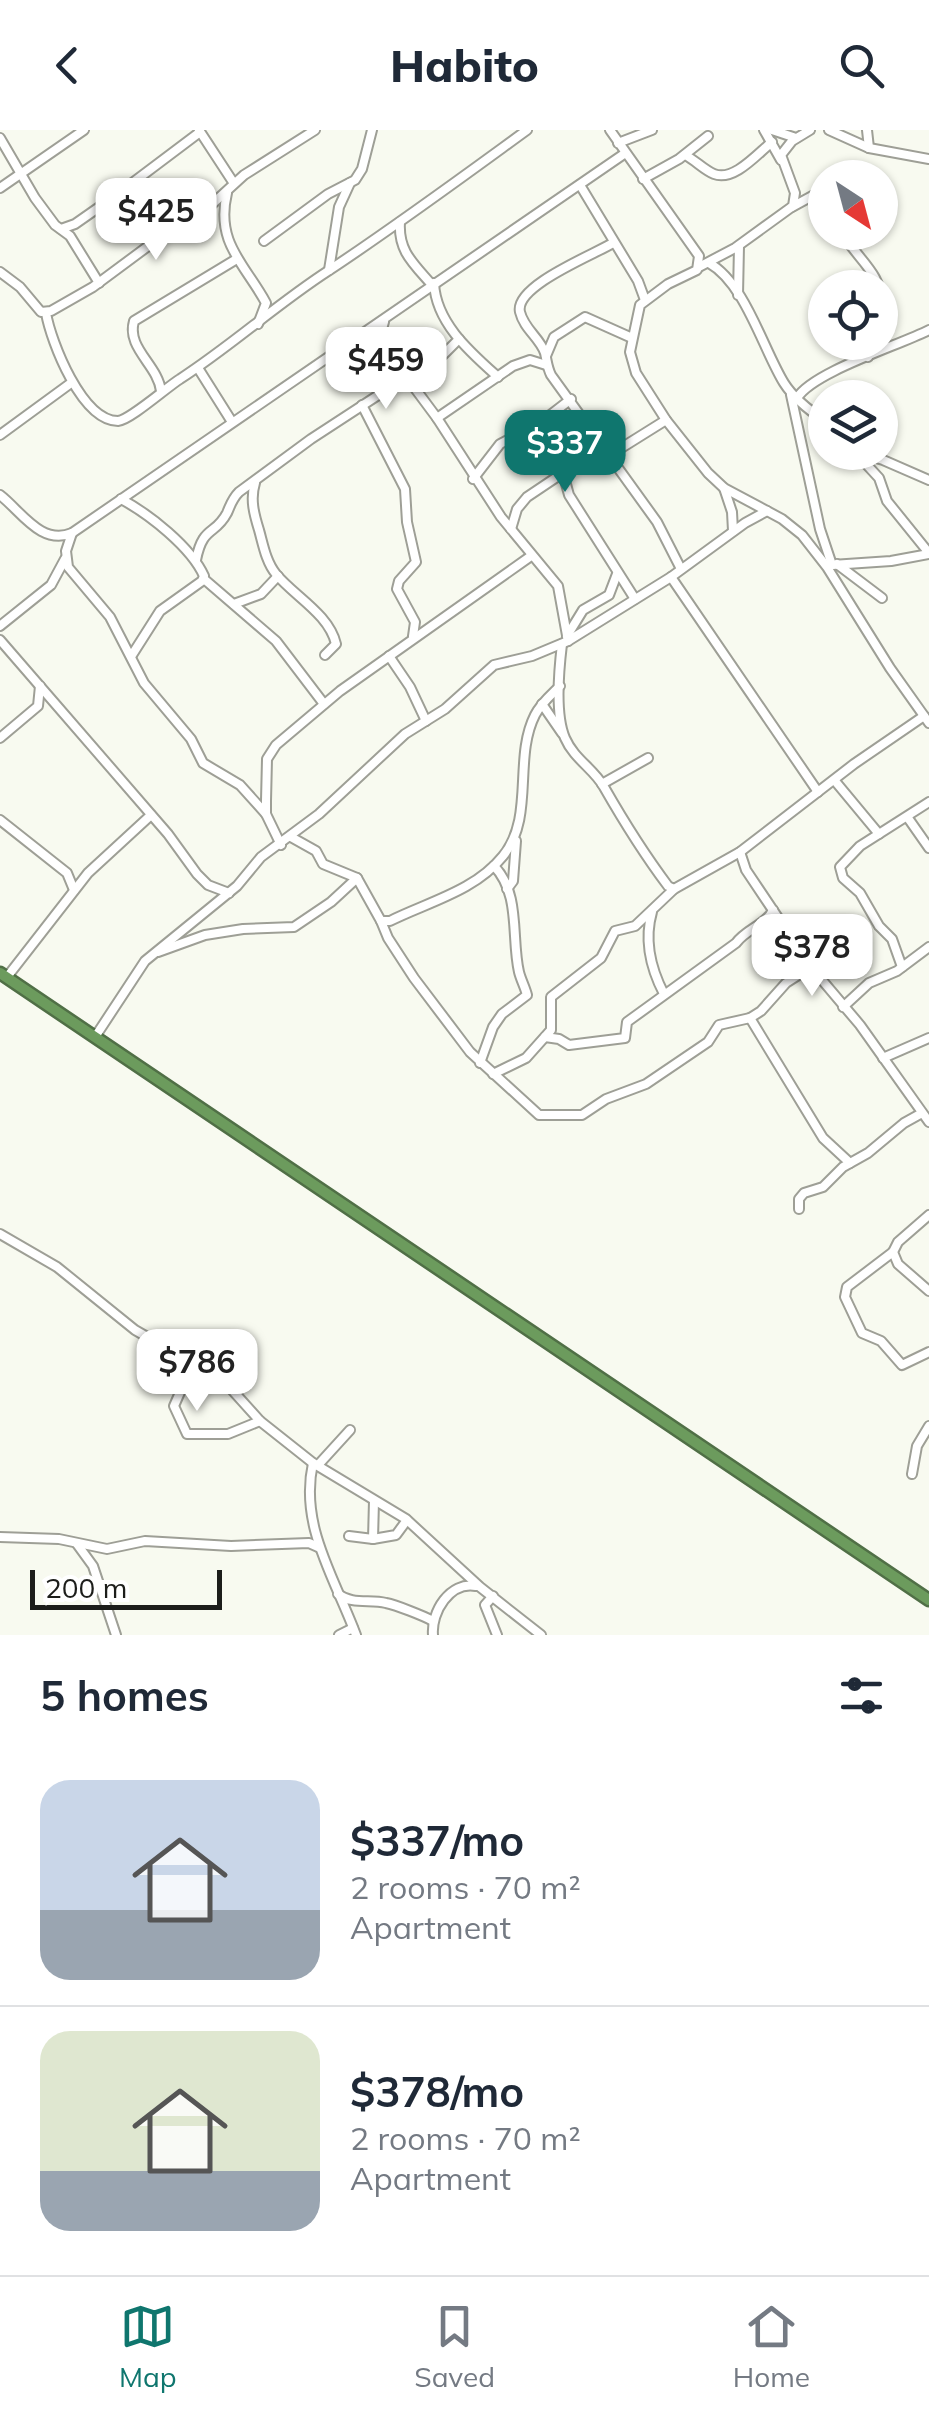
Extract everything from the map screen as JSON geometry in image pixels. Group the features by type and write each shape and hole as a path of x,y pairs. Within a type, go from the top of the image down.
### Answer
{"highway":[{"path":"3,975 929,1600"}],"street":[{"path":"0,188 84,130"},
{"path":"46,313 99,283 209,207 232,184 315,130"},
{"path":"328,270 338,207 350,182 362,169 372,130"},
{"path":"46,313 71,383 108,419 132,416 161,391 526,130"},
{"path":"610,130 698,252 699,267"},
{"path":"618,142 652,130"},
{"path":"768,130 797,138"},
{"path":"768,130 796,193 792,207"},
{"path":"783,164 783,151 810,130"},
{"path":"829,130 869,148 929,159"},
{"path":"867,130 869,148"},
{"path":"59,229 74,224 115,196 199,131 232,184"},
{"path":"644,178 685,155 708,136"},
{"path":"0,138 99,283"},
{"path":"685,155 712,173 726,175 772,142"},
{"path":"0,495 22,518 50,536 72,533 624,154"},
{"path":"264,241 350,182"},
{"path":"232,184 226,196 225,217 230,248 266,303 258,324"},
{"path":"580,185 645,300"},
{"path":"808,200 645,300 637,312 630,352 636,373 666,420 708,474 724,488 802,535 832,565 882,598"},
{"path":"400,222 404,252 432,284 436,303 458,339 498,376"},
{"path":"612,243 550,277 522,300 522,316 571,400 657,522 680,569"},
{"path":"738,295 739,246"},
{"path":"852,250 869,270"},
{"path":"161,391 155,371 132,334 134,321 236,260"},
{"path":"493,1074 526,1058 545,1037 552,1025 549,1002 554,992 600,958 614,931 631,928 674,889 740,852 818,792 928,721 890,668 832,565 820,529 793,395 738,295 709,262"},
{"path":"0,272 20,287 34,307 46,313"},
{"path":"546,360 554,337 585,317 632,338"},
{"path":"384,320 379,340 530,556 558,586 566,641 560,686 563,734"},
{"path":"898,344 929,330"},
{"path":"196,560 200,538 223,519 234,497 417,365 443,355 458,339"},
{"path":"436,418 526,361 540,344"},
{"path":"526,361 546,360"},
{"path":"793,395 861,360"},
{"path":"198,368 232,422"},
{"path":"155,371 166,378 181,378"},
{"path":"0,435 71,383"},
{"path":"793,395 808,407"},
{"path":"474,479 490,452 571,400"},
{"path":"362,405 407,496 406,515 416,562 397,589 415,622 412,640"},
{"path":"610,455 666,420"},
{"path":"511,529 520,504 603,446"},
{"path":"898,467 929,480"},
{"path":"832,565 902,560 926,548 887,501 879,478 872,470"},
{"path":"564,472 568,494 635,599"},
{"path":"258,478 253,490 254,510 265,552 278,576 332,632 336,644 325,655"},
{"path":"724,488 733,531"},
{"path":"121,499 148,515 196,560 204,579"},
{"path":"95,1037 138,970 156,952 229,893 252,865 292,837 396,742 494,666 566,641 671,577 767,511"},
{"path":"0,626 51,585 72,533"},
{"path":"266,814 271,750 324,704 530,556"},
{"path":"65,558 72,573 110,617 132,656"},
{"path":"566,641 583,610 609,595 617,574"},
{"path":"234,604 261,594 278,576"},
{"path":"671,577 818,792"},
{"path":"204,579 160,611 141,637 131,663 190,739 203,763 240,786 266,814 281,845"},
{"path":"204,579 276,641 324,704"},
{"path":"0,640 208,885 229,893"},
{"path":"389,656 426,721"},
{"path":"0,738 38,706 40,685"},
{"path":"507,889 513,881 515,834 532,720 560,686"},
{"path":"542,704 580,761 602,784 633,841 674,889"},
{"path":"602,784 648,758"},
{"path":"834,781 880,834"},
{"path":"902,967 892,939 840,870 850,854 929,802"},
{"path":"3,975 74,890 151,816"},
{"path":"908,818 929,848"},
{"path":"0,820 67,874 74,890"},
{"path":"381,920 390,922 428,906 494,866 515,834"},
{"path":"292,837 316,851 323,864 357,878 414,978 480,1063 539,1115 582,1116 606,1099 646,1084 708,1042 718,1025 750,1018 768,1006 786,983 811,967"},
{"path":"740,852 746,870 811,967 860,1025 929,1122"},
{"path":"480,1063 502,1014 528,995 519,970 518,936 507,889 494,866"},
{"path":"156,952 204,934 294,927 332,902 357,878"},
{"path":"653,910 649,945 654,972 664,994"},
{"path":"545,1037 569,1045 625,1038 627,1022 736,943 773,910"},
{"path":"843,1007 869,983 902,967 929,947"},
{"path":"750,1018 824,1138 850,1163"},
{"path":"883,1058 929,1038"},
{"path":"798,1209 804,1193 822,1187 896,1128 922,1114"},
{"path":"929,1214 898,1242 893,1252 847,1287 845,1297 862,1332 881,1341 902,1364 929,1352"},
{"path":"0,1234 57,1267 135,1330 229,1385 260,1421 316,1463 407,1520 480,1587 541,1635"},
{"path":"893,1252 898,1264 928,1287"},
{"path":"186,1361 185,1381 174,1406 185,1432 228,1434 260,1421"},
{"path":"912,1474 917,1446 929,1426"},
{"path":"339,1635 354,1632 318,1547 309,1498 316,1463 350,1430"},
{"path":"373,1539 374,1502"},
{"path":"349,1536 373,1539 400,1532 407,1520"},
{"path":"294,1543 312,1522"},
{"path":"0,1537 41,1538 107,1549 145,1540 231,1546 310,1543 318,1547"},
{"path":"76,1543 93,1566 116,1635"},
{"path":"433,1635 432,1620 453,1591 466,1584 480,1587"},
{"path":"335,1590 346,1600 388,1603 432,1620"},
{"path":"493,1596 485,1604 496,1635"}]}
